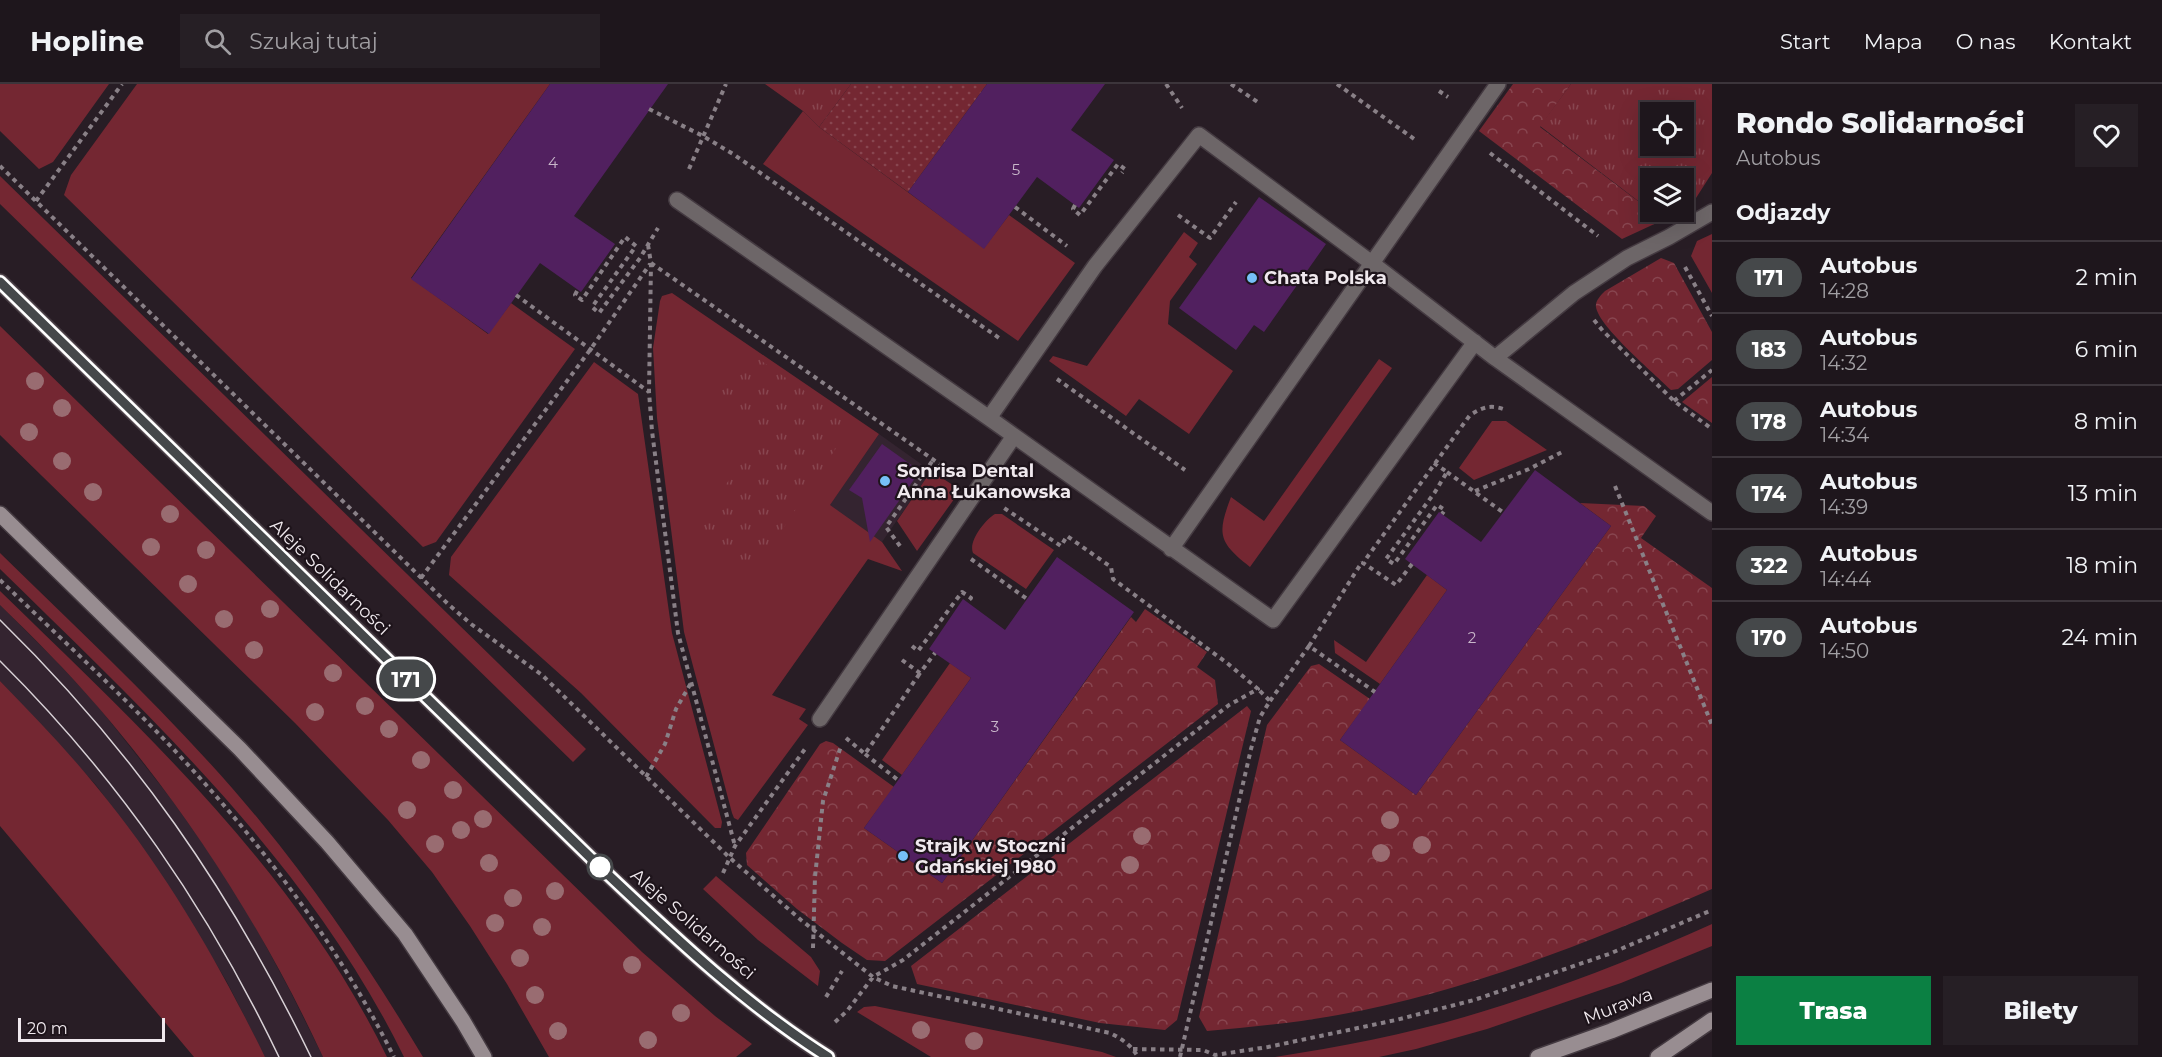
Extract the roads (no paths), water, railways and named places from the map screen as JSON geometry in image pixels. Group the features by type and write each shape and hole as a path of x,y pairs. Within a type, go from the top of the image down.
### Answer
{"street":[{"path":"1172,549 1498,84"},
{"path":"989,418 1095,266 1199,135 1495,358 1712,513"},
{"path":"677,200 989,418 1273,621 1475,342"},
{"path":"1495,358 1574,294 1627,258 1712,212"},
{"name":"Aleje Solidarności","path":"0,282 697,959 788,1030 828,1057"},
{"path":"820,718 1014,436"},
{"path":"0,514 240,749 327,842 405,934 484,1057"},
{"name":"Murawa","path":"1538,1057 1611,1031 1712,990"},
{"path":"1658,1057 1712,1020"}],"tram line":[{"path":"0,620 94,720 175,824 247,936 311,1057"},
{"path":"0,661 83,751 157,847 222,948 279,1057"}],"place":[{"name":"Chata Polska","path":"1252,278"},
{"name":"Sonrisa Dental Anna Łukanowska","path":"885,481"},
{"name":"Strajk w Stoczni Gdańskiej 1980","path":"903,856"}]}
